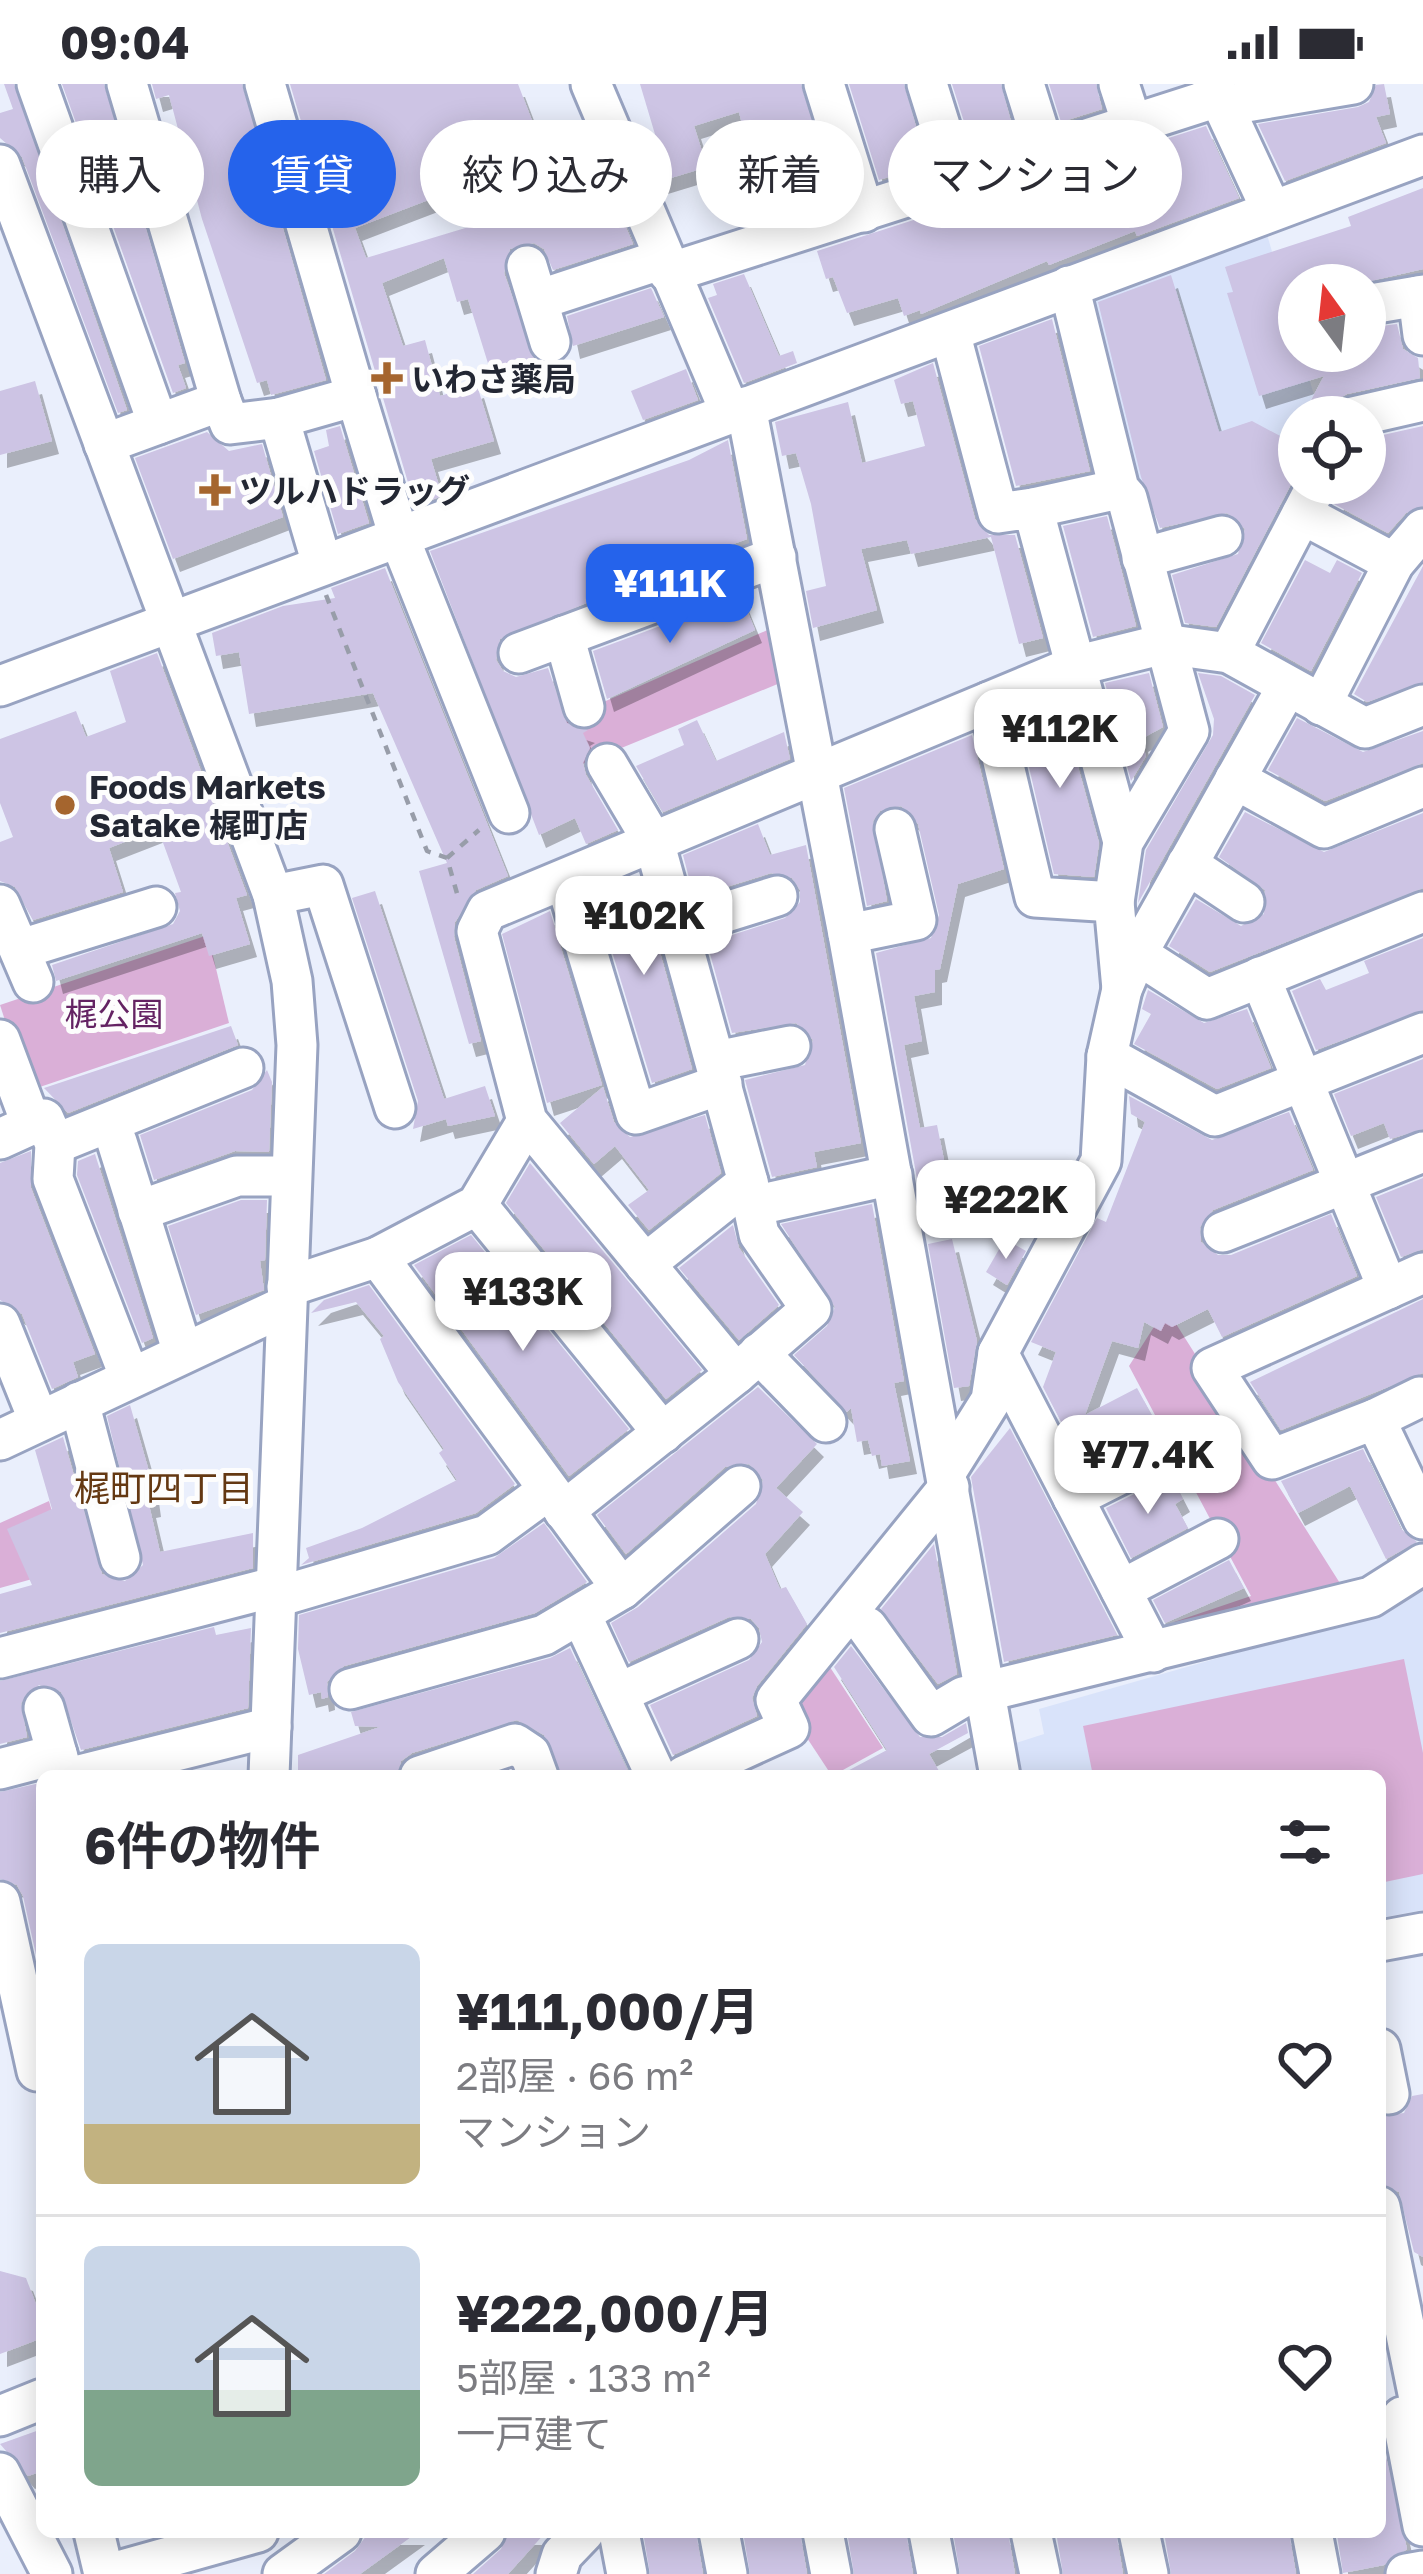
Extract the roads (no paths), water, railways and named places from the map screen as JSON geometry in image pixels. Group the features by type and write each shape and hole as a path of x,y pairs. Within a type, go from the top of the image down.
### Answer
{"street":[{"path":"37,84 158,424"},
{"path":"127,84 230,424 279,418 356,396"},
{"path":"266,84 400,537 509,813"},
{"path":"591,84 666,266 738,410 776,557 999,1770"},
{"path":"824,84 835,120"},
{"path":"927,84 938,120"},
{"path":"1024,84 1035,120"},
{"path":"1119,84 1131,120"},
{"path":"1144,120 1218,96 1353,84"},
{"path":"1218,96 1270,209"},
{"path":"0,686 1423,155"},
{"path":"0,165 273,895 292,981 297,1045 269,1770"},
{"path":"864,212 888,205"},
{"path":"550,342 532,283 666,266 805,228"},
{"path":"1069,286 1119,489 1127,498 1189,730 1123,842 1114,902 1129,971"},
{"path":"1386,306 1421,309"},
{"path":"950,332 998,513 1119,489"},
{"path":"104,444 220,401"},
{"path":"1386,409 1423,401"},
{"path":"279,418 319,566"},
{"path":"1229,653 1307,504"},
{"path":"1317,504 1394,563"},
{"path":"1034,508 1123,842"},
{"path":"698,1770 789,1728 776,1700 948,1479 991,1400 998,1353 1101,1161 1107,1056 1129,971 1235,779 1304,696 1394,563 1423,529"},
{"path":"1142,558 1222,536"},
{"path":"519,653 776,557"},
{"path":"564,636 584,707"},
{"path":"826,1422 747,1364 645,1264 527,1120 477,931 487,911 655,845 1075,666 1164,644 1229,653 1365,728 1423,705"},
{"path":"989,702 1036,897 1114,902"},
{"path":"0,1658 278,1592 487,1535 555,1501 663,1433 811,1309 759,1234 655,845 607,764"},
{"path":"1235,779 1324,828 1423,787"},
{"path":"848,934 916,920 896,829"},
{"path":"1187,864 1244,902"},
{"path":"566,882 636,1114 719,1073 790,1046"},
{"path":"273,895 322,885 395,1108"},
{"path":"678,927 777,896"},
{"path":"0,905 27,966 156,908"},
{"path":"1129,971 1207,999 1423,912"},
{"path":"1261,977 1346,1183 1405,1281 1212,1368 1272,1459 1420,1397"},
{"path":"1107,1056 1215,1116 1423,1033"},
{"path":"0,1040 29,1135 53,1179 130,1378"},
{"path":"29,1135 243,1068"},
{"path":"0,1439 183,1353 477,1204 527,1120"},
{"path":"117,1142 183,1353"},
{"path":"1223,1232 1423,1152"},
{"path":"645,1264 750,1194 892,1175"},
{"path":"138,1211 237,1176 291,1176"},
{"path":"477,1204 663,1433"},
{"path":"377,1257 622,1589"},
{"path":"0,1324 39,1421"},
{"path":"998,1353 1153,1652"},
{"path":"79,1402 120,1558"},
{"path":"1375,1419 1423,1519"},
{"path":"1073,1498 1170,1449"},
{"path":"350,1689 544,1635 583,1617 668,1554 738,1484"},
{"path":"1121,1590 1218,1539"},
{"path":"867,1627 932,1716 963,1697 1371,1597 1423,1564"},
{"path":"583,1617 653,1770"},
{"path":"619,1693 737,1639"},
{"path":"44,1708 65,1769"},
{"path":"0,1769 65,1769 271,1727"},
{"path":"438,1770 515,1744 530,1754 536,1770"},
{"path":"0,1902 36,2066"},
{"path":"1386,1941 1423,1933"},
{"path":"1386,2065 1397,2093"},
{"path":"1386,2225 1398,2260 1407,2416 1423,2526"},
{"path":"0,2416 36,2401"},
{"path":"0,2473 52,2574"},
{"path":"96,2538 106,2574 238,2538"},
{"path":"262,2538 271,2574"},
{"path":"283,2574 333,2538"},
{"path":"436,2574 478,2538"},
{"path":"556,2574 562,2555 578,2538"},
{"path":"620,2538 627,2574"},
{"path":"719,2538 727,2574"},
{"path":"824,2538 831,2574"},
{"path":"930,2538 938,2574"},
{"path":"1032,2538 1040,2574"},
{"path":"1140,2538 1148,2574"},
{"path":"1313,2538 1320,2574"},
{"path":"1406,2574 1423,2571"}],"place":[{"name":"いわさ薬局","path":"387,378"},
{"name":"ツルハドラッグ","path":"215,490"},
{"name":"Foods Markets Satake 梶町店","path":"65,805"}],"district":[{"name":"梶町四丁目","path":"164,1487"}],"park label":[{"name":"梶公園","path":"114,1013"}]}
